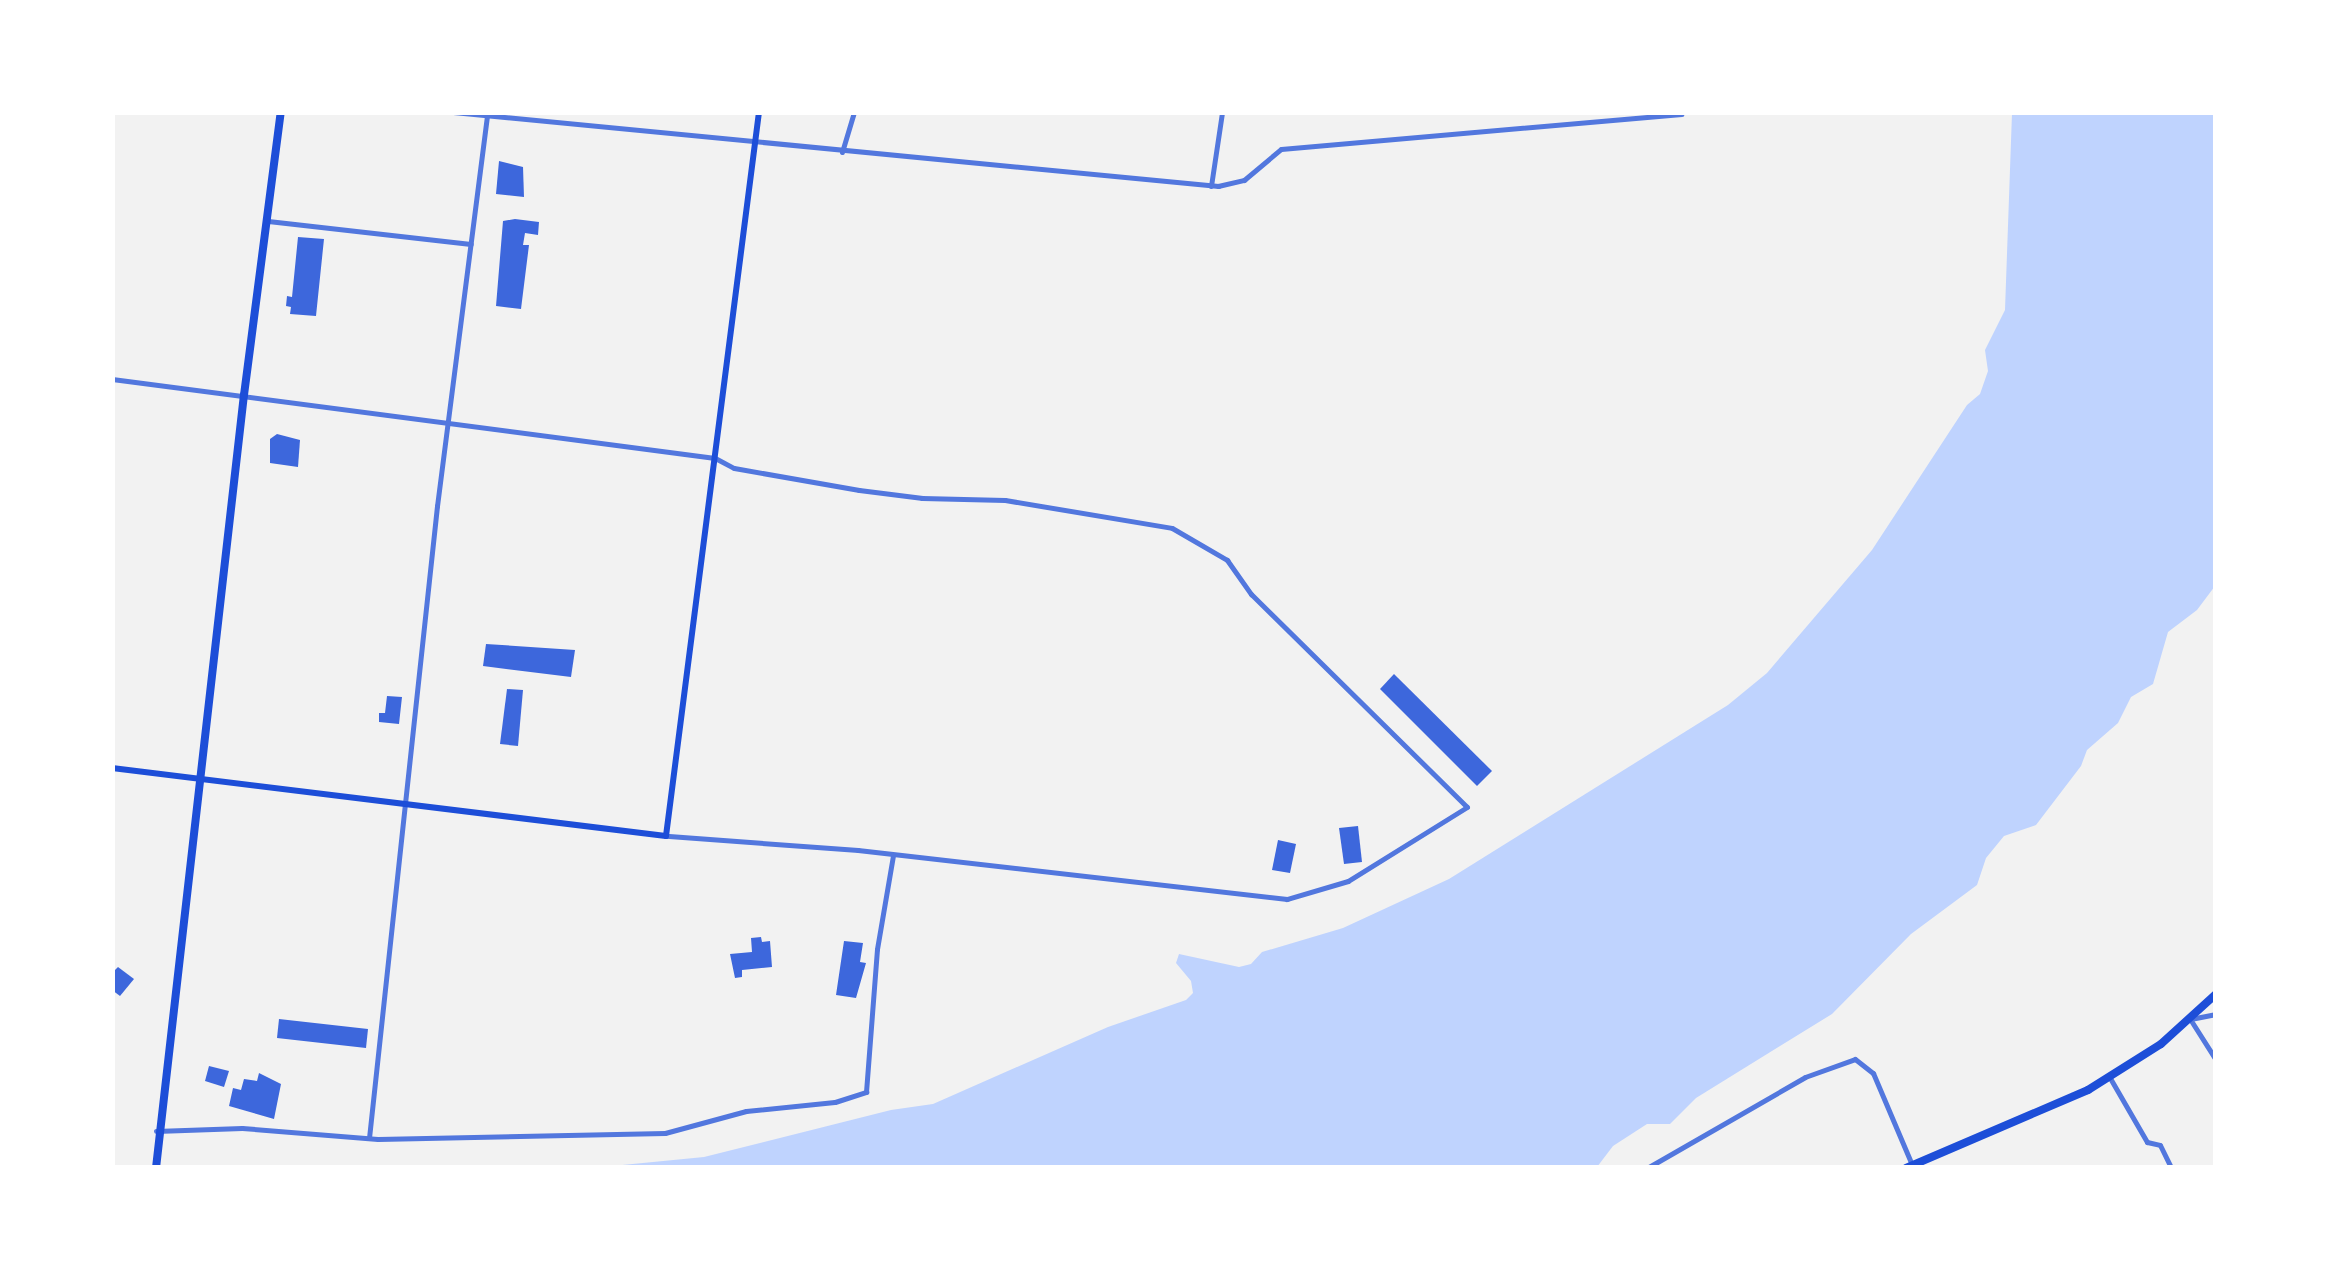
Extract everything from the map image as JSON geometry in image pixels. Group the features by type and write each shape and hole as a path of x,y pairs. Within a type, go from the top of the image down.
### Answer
{"main road":[{"path":"156,1168 244,396 282,112"},
{"path":"112,768 666,836 759,112"},
{"path":"1910,1167 2110,1078 2190,1019 2216,994"}],"street":[{"path":"842,152 854,112"},
{"path":"1212,186 1222,112"},
{"path":"454,113 1212,186 1244,180 1280,149 1682,114"},
{"path":"369,1138 448,423 487,116"},
{"path":"268,221 471,244"},
{"path":"112,379 716,458 734,468 859,490 922,498 1005,500 1172,528 1201,541 1227,560 1251,594 1467,807 1348,881 1300,898 893,854 666,836"},
{"path":"156,1131 242,1128 369,1138 665,1132 746,1111 834,1102 866,1092 877,949 893,854"},
{"path":"2216,1014 2190,1019 2216,1060"},
{"path":"1647,1168 1805,1077 1856,1059 1873,1074 1910,1167"},
{"path":"2110,1078 2148,1142 2160,1144 2170,1168"}],"water":[{"path":"2012,113 2215,113 2215,586 2197,610 2168,632 2153,684 2131,697 2118,723 2087,750 2081,766 2036,825 2004,836 1986,858 1977,885 1911,934 1832,1014 1696,1098 1670,1124 1647,1124 1613,1146 1597,1167 602,1167 704,1157 891,1110 933,1104 1108,1027 1186,1000 1193,993 1191,981 1176,963 1179,954 1239,967 1251,964 1262,952 1343,928 1449,879 1728,705 1767,673 1872,550 1967,405 1980,394 1988,371 1985,350 2005,310"}],"building":[{"path":"499,161 523,167 524,197 496,194"},
{"path":"503,221 539,222 538,235 525,233 523,245 529,245 521,309 496,306"},
{"path":"298,237 324,239 316,316 290,314 291,307 286,306 287,296 292,297"},
{"path":"277,434 300,440 298,467 270,463 270,439"},
{"path":"486,644 575,650 571,677 483,666"},
{"path":"1394,674 1492,771 1477,786 1380,689"},
{"path":"507,689 523,690 518,746 500,744"},
{"path":"387,696 402,697 399,724 379,722 379,713 385,713"},
{"path":"1358,826 1362,862 1344,864 1339,828"},
{"path":"1278,840 1296,844 1290,873 1272,870"},
{"path":"761,937 762,942 770,941 772,967 742,970 742,977 735,978 730,954 752,952 751,938"},
{"path":"844,941 863,943 860,962 866,963 856,998 836,995"},
{"path":"118,967 134,979 120,996 112,990 112,973"},
{"path":"279,1019 368,1029 366,1048 277,1038"},
{"path":"209,1066 229,1071 224,1087 205,1081"},
{"path":"259,1073 281,1084 274,1119 229,1106 233,1088 241,1090 244,1079 257,1081"}]}
